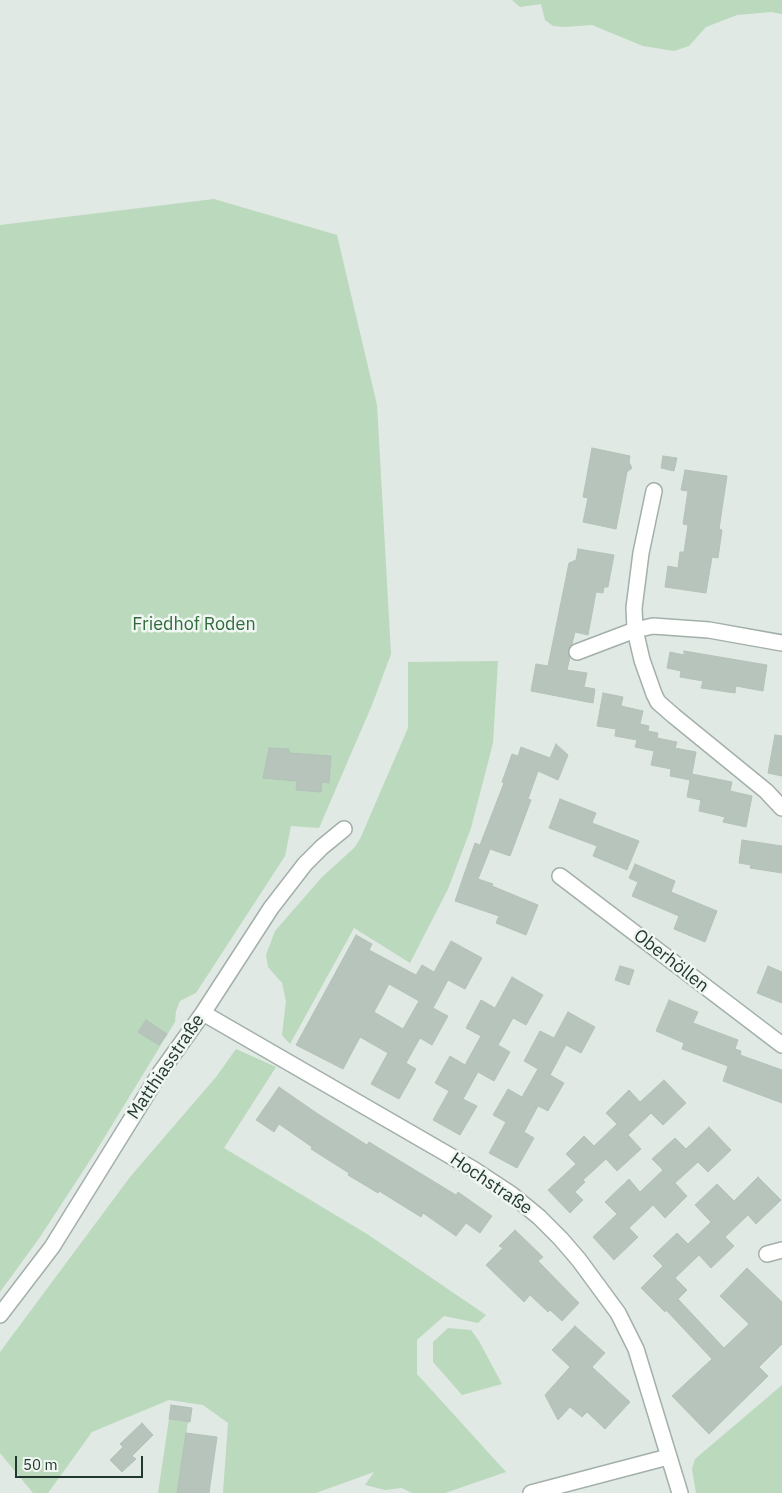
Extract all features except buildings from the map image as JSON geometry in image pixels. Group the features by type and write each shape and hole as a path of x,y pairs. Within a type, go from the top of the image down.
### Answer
{"street":[{"path":"654,491 641,553 634,608 635,630 642,660 654,694 658,702 766,791 782,808"},
{"path":"577,652 635,630 653,626 709,630 782,643"},
{"name":"Matthiasstraße","path":"0,1315 52,1247 160,1073 203,1012 271,908 299,872 322,847 344,829"},
{"name":"Oberhöllen","path":"560,876 782,1045"},
{"name":"Hochstraße","path":"203,1012 472,1169 511,1194 539,1217 579,1260 618,1313 636,1349 680,1493"},
{"path":"767,1254 782,1250"},
{"path":"538,1492 668,1457"}],"green space":[{"path":"512,0 782,0 782,14 771,12 737,15 706,27 689,46 674,51 643,46 592,25 553,26 545,20 541,4 520,7"},
{"name":"Friedhof Roden","path":"214,199 337,235 377,405 391,654 372,705 319,828 291,826 285,856 196,993 180,1001 176,1011 175,1022 98,1148 40,1237 0,1292 0,225"},
{"path":"498,661 493,743 471,828 448,889 410,963 354,928 290,1044 282,1035 286,1001 282,983 268,967 266,955 275,931 322,877 354,848 360,839 408,728 408,662"},
{"path":"236,1049 276,1067 224,1148 367,1234 486,1315 478,1323 444,1316 417,1340 417,1374 506,1472 445,1493 412,1493 402,1488 385,1490 365,1485 374,1472 316,1493 223,1493 228,1423 203,1405 169,1400 92,1432 48,1493 33,1493 0,1453 0,1352 130,1177 216,1077"},
{"path":"448,1328 471,1330 502,1384 462,1395 433,1362 433,1342"},
{"path":"782,1385 782,1493 696,1493 692,1469 695,1459"},
{"path":"169,1419 188,1422 177,1493 158,1493"}]}
